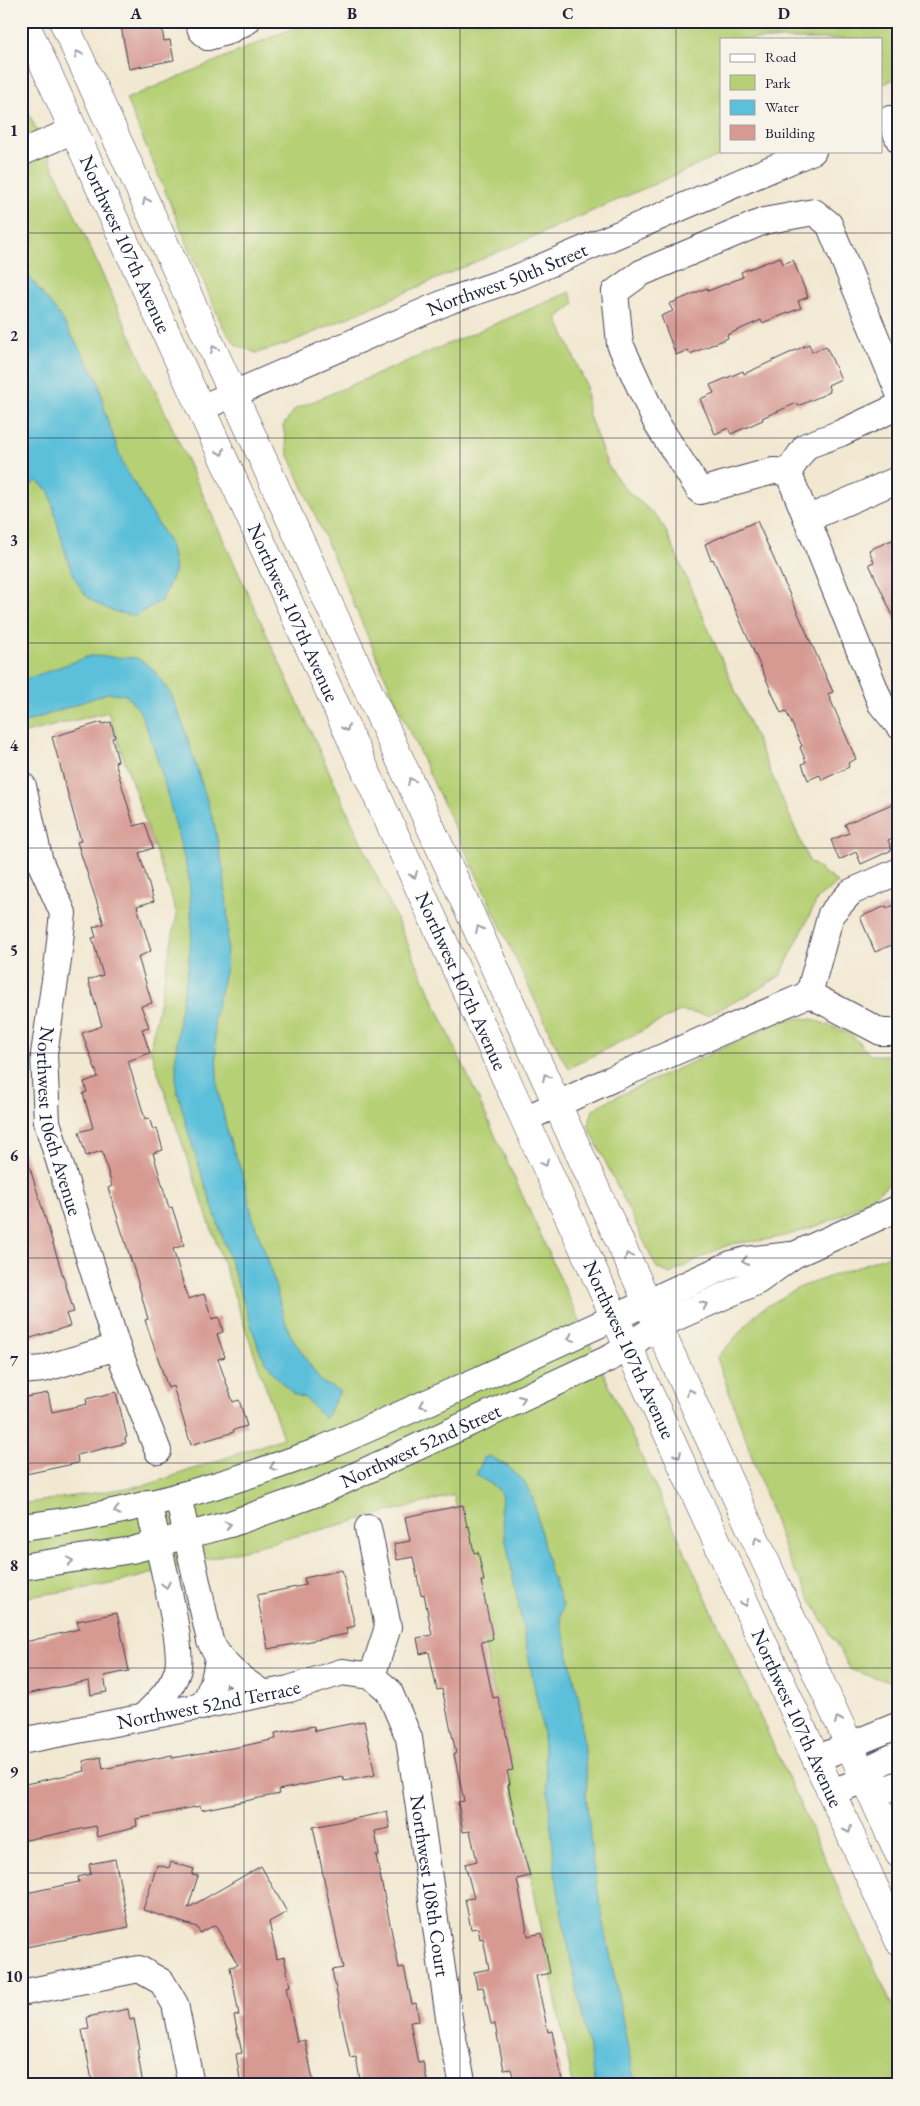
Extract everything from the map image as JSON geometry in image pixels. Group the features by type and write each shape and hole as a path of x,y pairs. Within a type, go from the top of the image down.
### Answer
{"main road":[{"name":"Northwest 107th Avenue","path":"24,21 899,1941"},
{"name":"Northwest 107th Avenue","path":"63,21 660,1326 899,1854"}],"street":[{"path":"198,21 201,30 208,37 226,32 247,21"},
{"path":"21,154 74,130"},
{"name":"Northwest 50th Street","path":"201,408 451,300 521,276 811,152"},
{"path":"788,472 773,471 700,491 657,424 620,344 614,292 641,273 764,221 814,212 829,224 899,393"},
{"path":"788,472 806,446 841,433 899,406"},
{"path":"788,472 882,704 899,726"},
{"path":"807,519 899,479"},
{"name":"Northwest 106th Avenue","path":"23,786 30,864 63,913 44,1054 46,1122 117,1347 158,1451"},
{"path":"809,994 831,914 851,892 899,871"},
{"path":"525,1119 809,994"},
{"path":"809,994 881,1032 899,1032"},
{"name":"Northwest 52nd Street","path":"21,1567 86,1558 157,1544 270,1511 328,1489 608,1360 660,1326 758,1281 794,1255 898,1207"},
{"name":"Northwest 52nd Street","path":"21,1527 82,1518 178,1496 253,1474 313,1453 616,1318 648,1301 731,1264 746,1260 794,1255"},
{"path":"21,1371 43,1369 117,1347"},
{"path":"148,1503 176,1632 182,1682 202,1707 211,1691 217,1670 214,1649 178,1496"},
{"path":"368,1528 388,1627 381,1684"},
{"path":"178,1660 214,1649"},
{"path":"214,1649 250,1685 264,1694"},
{"path":"143,1718 162,1698 178,1660"},
{"name":"Northwest 52nd Terrace","path":"21,1741 289,1689 342,1672 381,1684"},
{"name":"Northwest 108th Court","path":"381,1684 409,1738 448,2015 463,2085"},
{"path":"816,1759 899,1724"},
{"path":"831,1792 865,1780 876,1765 899,1754"},
{"path":"865,1780 887,1790 899,1784"},
{"path":"21,1993 139,1969 162,1982 175,2004 191,2085"}],"green space":[{"path":"310,21 899,21 899,77 882,85 882,38 720,38 720,152 728,152 287,344 256,353 236,345 222,325 126,99"},
{"path":"21,96 899,2021 899,2085 573,2085 454,1495 112,1584 21,1598 21,1504 147,1485 283,1438 150,1049 177,914 108,712 21,734"},
{"path":"570,292 574,304 557,318 586,385 588,413 607,464 623,487 657,517 666,531 809,861 838,883 818,898 780,976 750,994 708,1015 680,1011 569,1068 561,1056 402,715 288,453 283,426 295,409"},
{"path":"797,1018 812,1019 851,1034 870,1055 885,1055 899,1050 899,1175 869,1199 823,1223 789,1235 725,1246 670,1274 657,1268 588,1126 593,1110 605,1102 782,1021"},
{"path":"899,1254 899,1677 890,1682 851,1670 788,1559 717,1358 759,1311 798,1288 890,1255"}],"water":[{"path":"21,267 60,316 98,380 107,419 123,464 171,546 175,570 162,600 135,616 105,608 89,598 75,578 69,564 49,491 37,481 21,491"},
{"path":"90,656 137,658 153,669 171,694 184,727 214,823 224,873 228,920 226,968 214,1019 218,1090 228,1135 243,1176 253,1219 269,1263 290,1334 321,1382 340,1391 325,1419 305,1398 293,1394 277,1378 260,1352 189,1135 176,1086 179,1017 188,969 192,928 189,877 163,778 150,736 139,710 126,695 108,693 21,724 21,681"},
{"path":"490,1456 507,1466 524,1481 533,1499 550,1572 563,1606 560,1616 579,1700 593,1865 635,2085 596,2085 562,1915 555,1870 542,1726 500,1510 501,1497 497,1488 476,1475 484,1458"}],"building":[{"path":"120,21 161,21 164,41 170,40 174,60 129,69"},
{"path":"780,257 783,264 793,260 808,297 798,301 801,308 762,323 761,320 727,335 728,338 690,354 688,350 676,355 661,316 673,311 669,304 707,288 708,291 743,277 741,272"},
{"path":"809,344 812,352 826,346 841,379 828,385 830,392 798,406 797,403 731,434 728,428 715,434 700,399 714,393 710,385 743,371 744,374"},
{"path":"757,521 833,692 828,694 856,759 848,763 849,767 822,780 820,775 808,780 802,764 806,762 800,747 802,746 786,711 781,713 705,544"},
{"path":"899,537 899,629 869,564 874,562 869,550"},
{"path":"102,722 103,724 111,722 115,737 112,738 118,761 115,762 134,826 145,823 153,848 139,853 154,901 137,906 151,951 138,957 152,1003 141,1006 149,1027 142,1029 150,1053 128,1061 145,1119 149,1118 153,1130 157,1128 163,1150 153,1153 169,1208 172,1207 184,1245 173,1249 188,1299 204,1294 212,1319 219,1317 223,1332 217,1334 225,1357 218,1359 233,1402 239,1400 247,1426 233,1430 234,1432 191,1445 173,1386 168,1388 145,1320 148,1319 137,1279 108,1188 112,1186 102,1151 86,1156 79,1132 93,1128 83,1093 87,1092 84,1082 98,1077 82,1033 102,1026 88,980 103,975 92,938 96,937 93,927 104,924 77,842 81,841 52,737"},
{"path":"899,801 899,835 888,840 892,850 861,864 856,852 839,860 831,840 849,833 845,824"},
{"path":"899,903 899,942 875,952 860,917 886,906 887,908"},
{"path":"25,1152 74,1312 66,1314 70,1326 21,1341 21,1153"},
{"path":"116,1392 127,1437 125,1438 126,1443 77,1455 78,1463 21,1475 21,1398 48,1393 52,1412 87,1404 86,1399"},
{"path":"463,1505 474,1553 478,1552 484,1581 481,1581 493,1639 481,1642 493,1698 498,1697 504,1723 513,1770 507,1771 510,1784 508,1785 519,1838 530,1876 517,1879 528,1936 542,1933 550,1973 536,1976 548,2032 552,2031 563,2085 527,2085 525,2077 514,2080 511,2069 504,2070 495,2024 491,2024 483,1987 477,1988 474,1972 489,1969 483,1938 480,1939 478,1928 471,1929 465,1899 474,1898 465,1864 477,1861 470,1831 463,1832 458,1802 464,1801 442,1689 437,1690 429,1652 420,1654 417,1638 432,1635 424,1594 421,1595 413,1557 397,1560 394,1544 410,1541 405,1517"},
{"path":"342,1570 355,1626 346,1628 347,1634 268,1649 257,1595 306,1585 304,1578"},
{"path":"117,1613 129,1671 104,1676 107,1692 91,1695 89,1681 21,1695 21,1643 79,1629 77,1621"},
{"path":"364,1721 375,1775 344,1781 343,1777 278,1790 279,1794 201,1810 200,1806 136,1819 137,1826 98,1837 96,1826 21,1841 21,1785 85,1771 83,1761 101,1757 103,1769 172,1755 172,1758 238,1747 276,1739 275,1733 314,1726 315,1731"},
{"path":"387,1812 390,1828 375,1831 379,1855 376,1855 399,1968 404,1967 412,2004 416,2003 419,2021 410,2022 418,2063 423,2062 428,2085 361,2085 356,2057 350,2058 332,1970 343,1968 313,1827"},
{"path":"115,1859 129,1927 21,1948 21,1894 79,1882 78,1877 91,1874 89,1864"},
{"path":"171,1862 194,1869 192,1875 198,1876 188,1908 261,1866 287,1912 269,1922 277,1959 284,1957 290,1986 286,1987 297,2042 305,2040 313,2080 290,2085 241,2085 236,2054 242,2053 234,2016 239,2015 230,1967 238,1965 215,1925 200,1933 197,1927 143,1910 157,1865 169,1868"},
{"path":"128,2009 130,2020 134,2019 140,2049 137,2049 143,2085 93,2085 82,2030 89,2029 87,2017"}]}
